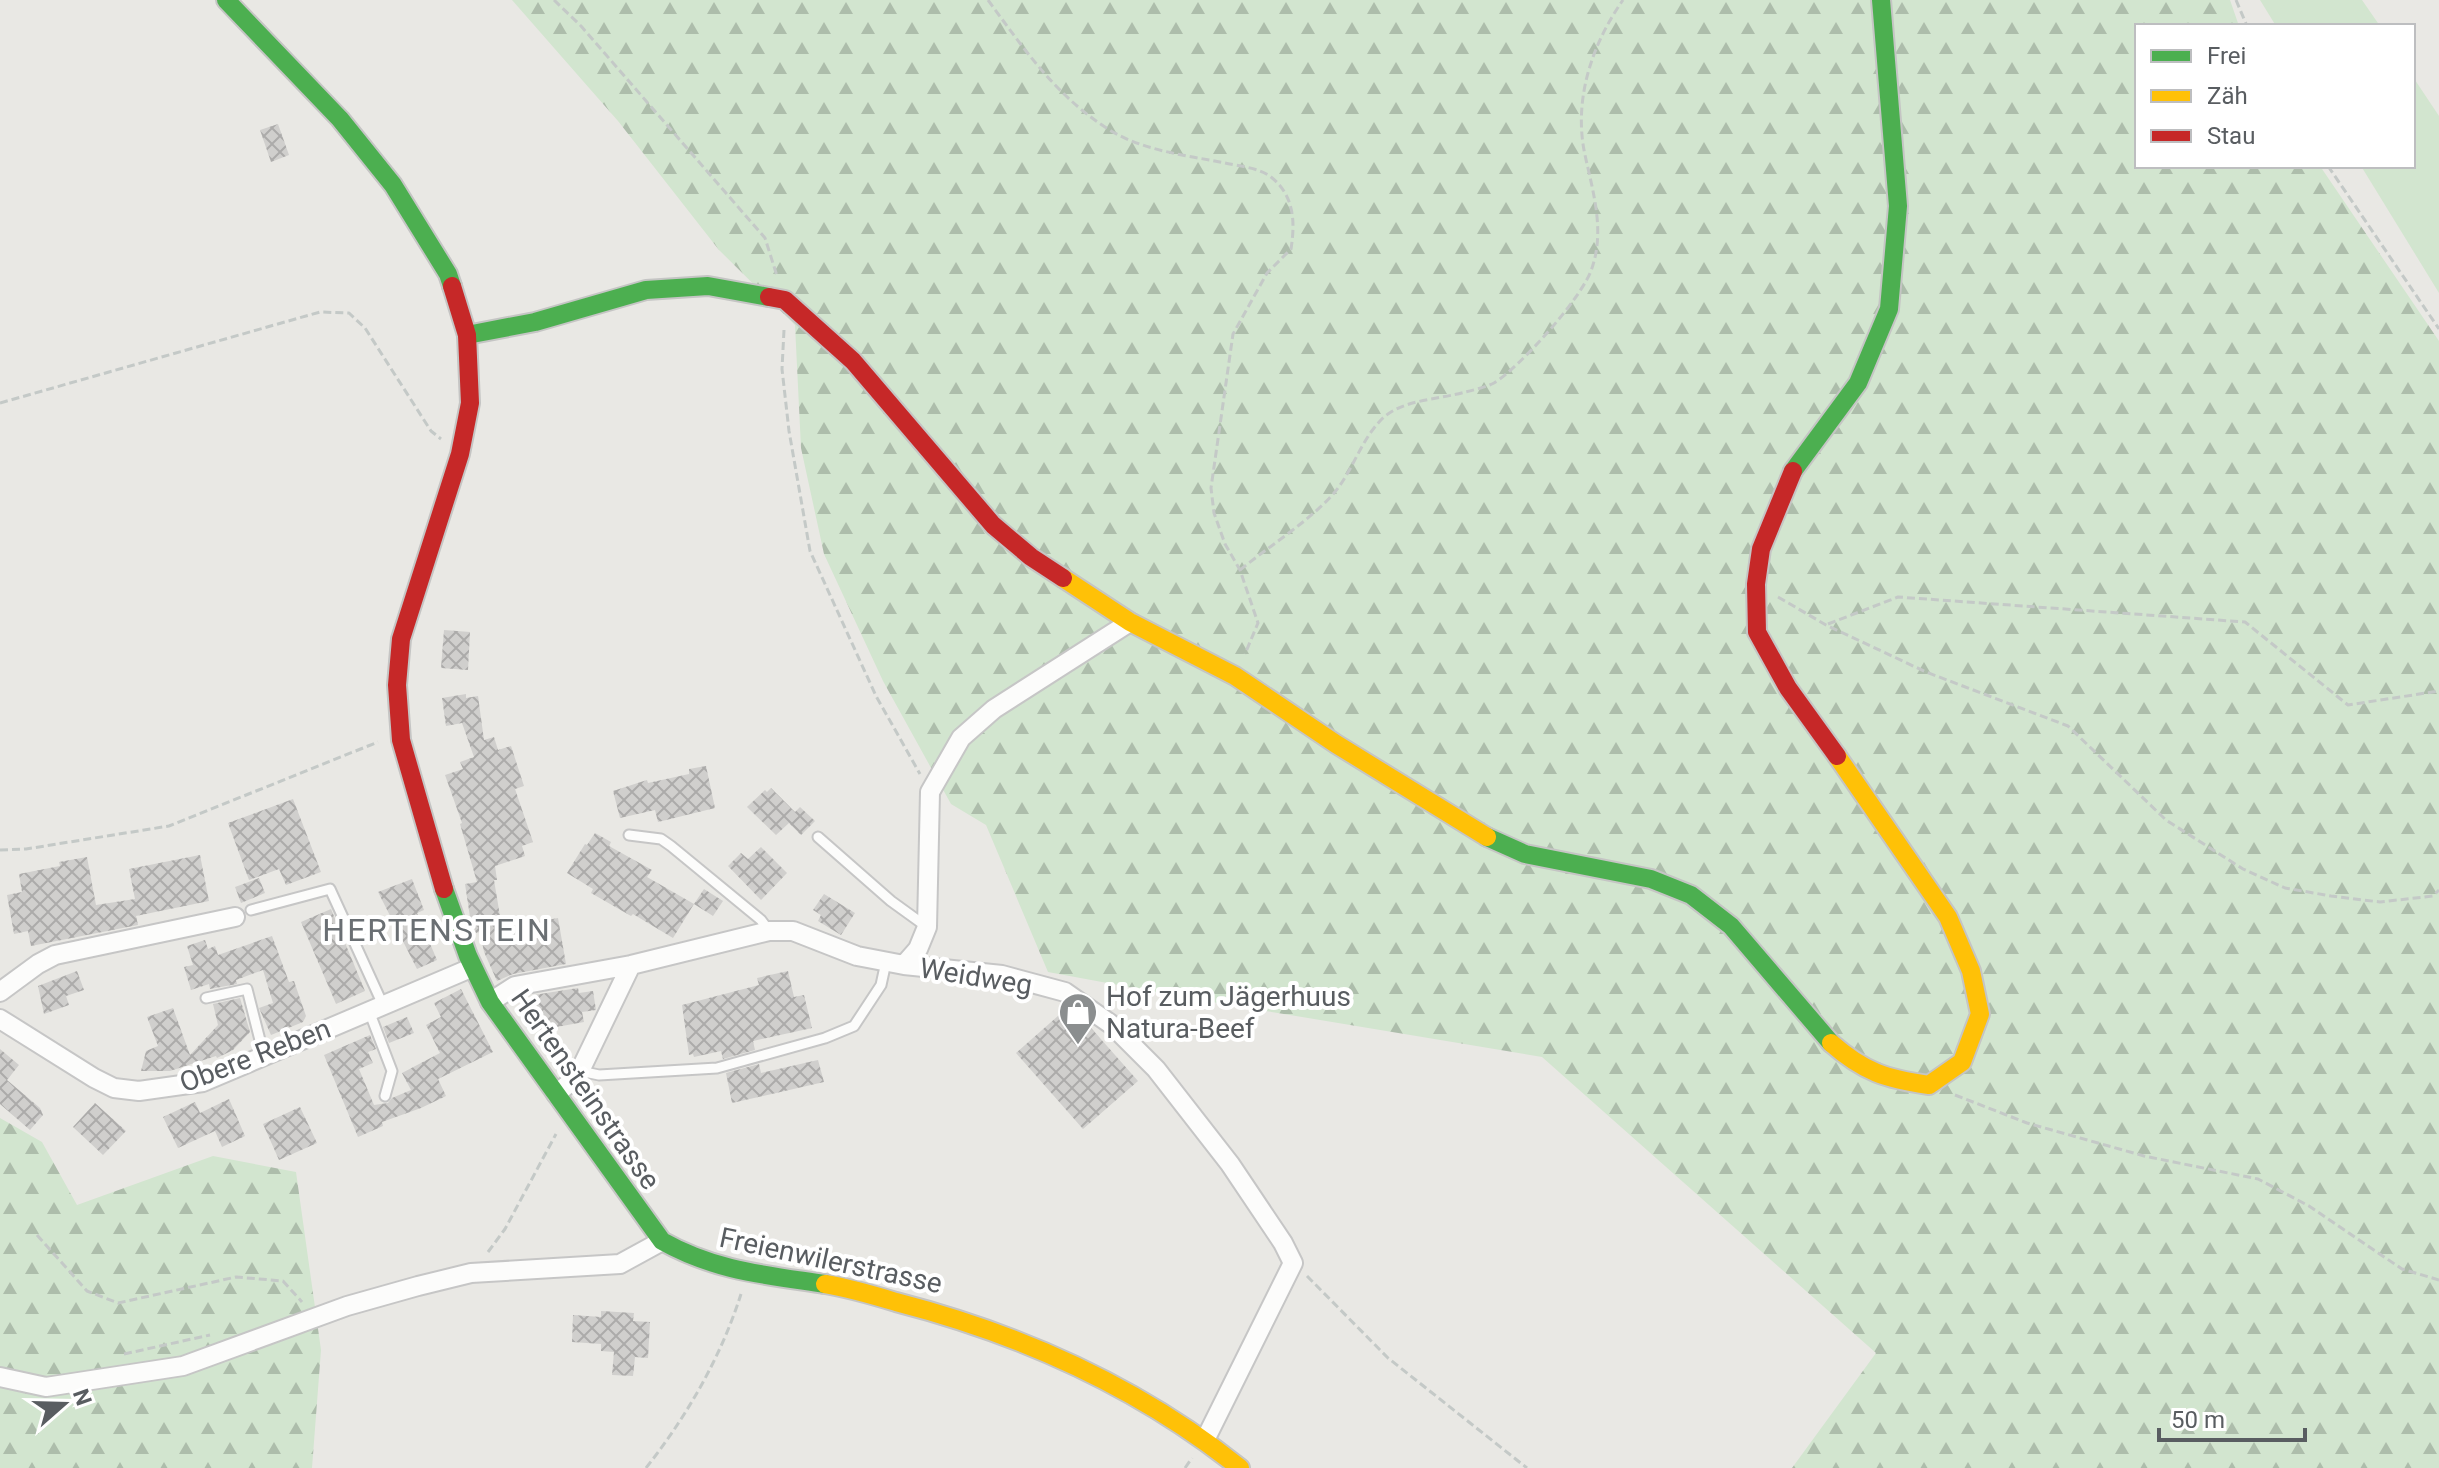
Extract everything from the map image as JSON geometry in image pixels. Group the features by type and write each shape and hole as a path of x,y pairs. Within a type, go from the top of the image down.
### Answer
{"street":[{"name":"Hertensteinstrasse","path":"226,0 340,119 393,185 448,274 467,335 470,403 460,454 401,639 397,666 400,733 471,968 490,1002 662,1241"},
{"path":"467,335 535,322 646,290 708,286 785,300 853,361 993,525 1031,557 1130,622 1235,676 1336,744 1482,835 1525,854 1651,879 1691,895 1731,926 1832,1044 1862,1068 1899,1081 1929,1085 1962,1062 1980,1014 1971,971 1948,917 1788,688 1757,632 1756,584 1761,549 1789,477 1858,383 1889,309 1898,206 1881,0"},
{"path":"895,963 918,949 927,927 930,792 961,738 994,709 1130,622"},
{"path":"0,992 55,955 243,914"},
{"name":"Weidweg","path":"490,1002 515,986 631,965 769,931 793,931 857,956 1002,975 1065,992 1112,1025 1156,1069 1230,1164 1293,1263"},
{"path":"556,1094 577,1077 631,965"},
{"name":"Obere Reben","path":"0,1019 94,1078 114,1088 139,1091 203,1082 471,968"},
{"path":"0,1377 46,1387 183,1366 347,1306 418,1286 471,1273 620,1264 662,1241"},
{"name":"Freienwilerstrasse","path":"662,1241 692,1258 743,1272 836,1286 960,1318 1092,1372 1205,1440 1240,1468"},
{"path":"1205,1440 1293,1263"}],"lane":[{"path":"629,835 661,839 761,920 769,931"},
{"path":"818,837 891,901 927,927"},
{"path":"243,914 330,889 376,1008 392,1071 385,1096"},
{"path":"580,1071 599,1075 717,1068 825,1038 854,1026 895,963"},
{"path":"206,998 247,989 264,1056"}],"path":[{"path":"554,0 581,26 765,238 785,300 782,369 791,444 810,551 876,696 930,792"},
{"path":"988,0 1041,71 1084,114 1113,132 1145,146 1246,167 1271,176 1294,211 1291,249 1267,273 1233,334 1211,488 1214,513 1225,544 1240,570 1258,623 1235,676"},
{"path":"1240,570 1337,490 1380,420 1406,405 1493,383 1526,355 1582,290 1592,268 1598,238 1596,198 1584,151 1581,112 1588,73 1604,27 1623,0"},
{"path":"2236,0 2246,24"},
{"path":"2329,168 2439,329"},
{"path":"0,403 320,312 340,311 349,313 365,328 431,431 460,454"},
{"path":"1756,584 1826,625 1926,672 2068,726 2166,820 2243,869 2285,888 2380,902 2433,896 2439,890"},
{"path":"1826,625 1898,597 2245,622 2348,705 2439,691"},
{"path":"0,850 26,849 169,826 400,733"},
{"path":"1929,1085 2027,1123 2144,1156 2258,1179 2309,1206 2402,1269 2439,1280"},
{"path":"483,1258 505,1229 552,1139 571,1116"},
{"path":"37,1235 87,1291 118,1303 236,1277 283,1281 303,1303"},
{"path":"1293,1263 1388,1358 1527,1468"},
{"path":"646,1468 676,1430 732,1324 744,1286 743,1272"},
{"path":"119,1356 221,1332"}],"green space":[{"path":"512,0 2230,0 2238,24 2135,24 2135,168 2321,168 2439,341 2439,1468 1792,1468 1876,1353 1542,1057 1048,972 986,825 951,804 883,681 824,554 801,448 795,325 719,250 618,121"},
{"path":"2260,0 2362,0 2379,24 2275,24"},
{"path":"2415,80 2439,116 2439,293 2362,168 2415,168"},
{"path":"0,1118 42,1142 77,1205 213,1156 296,1172 321,1350 312,1468 0,1468"}],"building":[{"path":"278,124 289,155 271,162 260,130"},
{"path":"444,630 470,632 468,670 441,668"},
{"path":"466,694 466,698 478,696 484,740 494,737 498,750 511,746 524,786 515,789 533,842 522,846 525,856 495,866 497,880 494,880 502,928 558,918 566,964 513,974 497,981 484,952 480,932 476,933 470,917 465,884 477,882 462,823 445,775 463,769 460,762 474,757 462,723 446,726 442,698"},
{"path":"706,766 715,808 658,822 655,810 620,818 613,791 647,780 648,783 689,774 689,769"},
{"path":"771,788 795,812 800,807 815,821 801,835 789,823 776,835 747,807"},
{"path":"293,799 321,872 286,885 279,869 249,880 228,823"},
{"path":"595,833 611,842 609,846 652,870 647,877 694,904 673,938 591,893 593,889 567,873"},
{"path":"761,847 787,873 761,900 728,866 741,853 748,859"},
{"path":"200,855 209,901 136,916 138,925 31,946 28,931 14,934 7,895 22,892 19,874 87,857 96,905 135,899 129,869"},
{"path":"259,878 265,893 241,903 235,887"},
{"path":"412,879 424,910 417,913 437,960 417,969 378,892"},
{"path":"704,889 723,901 713,916 694,904"},
{"path":"824,894 855,913 841,935 818,921 821,915 813,910"},
{"path":"331,909 365,991 336,1004 301,922"},
{"path":"272,936 289,982 294,981 306,1016 303,1022 271,1035 259,1008 273,1003 263,970 236,980 237,984 210,989 209,984 191,990 184,967 193,965 187,946 205,940 208,949 215,946 218,955"},
{"path":"77,971 84,990 66,996 69,1005 44,1014 38,986"},
{"path":"788,971 794,997 804,995 812,1028 753,1041 755,1050 723,1059 721,1051 694,1057 693,1054 689,1055 682,1005 759,985 757,978"},
{"path":"578,988 579,993 593,991 596,1010 582,1012 584,1022 540,1030 534,995"},
{"path":"461,989 493,1052 438,1079 446,1096 382,1122 383,1126 358,1137 324,1055 370,1035 376,1049 368,1052 373,1063 359,1069 374,1105 388,1103 411,1090 402,1073 440,1053 426,1025 441,1017 434,1003"},
{"path":"240,998 250,1032 233,1050 217,1058 170,1071 141,1071 146,1051 158,1046 147,1017 173,1008 190,1055 218,1025 213,1004"},
{"path":"1067,1008 1084,1020 1138,1081 1083,1129 1016,1053"},
{"path":"407,1017 414,1033 389,1043 383,1027"},
{"path":"0,1049 19,1065 7,1080 40,1108 43,1115 30,1130 0,1104"},
{"path":"818,1060 824,1082 732,1103 726,1073 759,1064 761,1073"},
{"path":"229,1099 245,1136 222,1147 215,1131 178,1148 163,1117 195,1102 200,1113"},
{"path":"95,1103 126,1131 103,1155 73,1127"},
{"path":"300,1107 317,1143 279,1160 263,1124"},
{"path":"601,1311 634,1313 633,1321 650,1322 648,1358 635,1357 633,1376 612,1375 614,1352 601,1351 601,1344 572,1342 573,1315 601,1317"}],"traffic: fast":[{"path":"226,0 340,119 393,185 448,274 452,286"},
{"path":"1793,471 1858,383 1889,309 1898,206 1881,0"},
{"path":"467,335 535,322 646,290 708,286 769,297"},
{"path":"1487,837 1525,854 1651,879 1691,895 1731,926 1831,1043"},
{"path":"444,889 468,956 490,1002 662,1241 721,1265 825,1284"}],"traffic: slow":[{"path":"1063,578 1130,622 1235,676 1336,744 1487,837"},
{"path":"1831,1043 1876,1073 1929,1085 1962,1062 1980,1014 1971,971 1948,917 1837,756"},
{"path":"825,1284 942,1315 1033,1347 1162,1413 1240,1468"}],"traffic: jam":[{"path":"444,889 401,740 397,685 401,639 460,454 470,403 467,335 452,286"},
{"path":"769,297 785,300 853,361 993,525 1031,557 1063,578"},
{"path":"1793,471 1761,549 1756,584 1757,632 1788,688 1837,756"}],"place":[{"name":"Hof zum Jägerhuus Natura-Beef","path":"1078,1046"}],"district":[{"name":"HERTENSTEIN","path":"437,930"}]}
